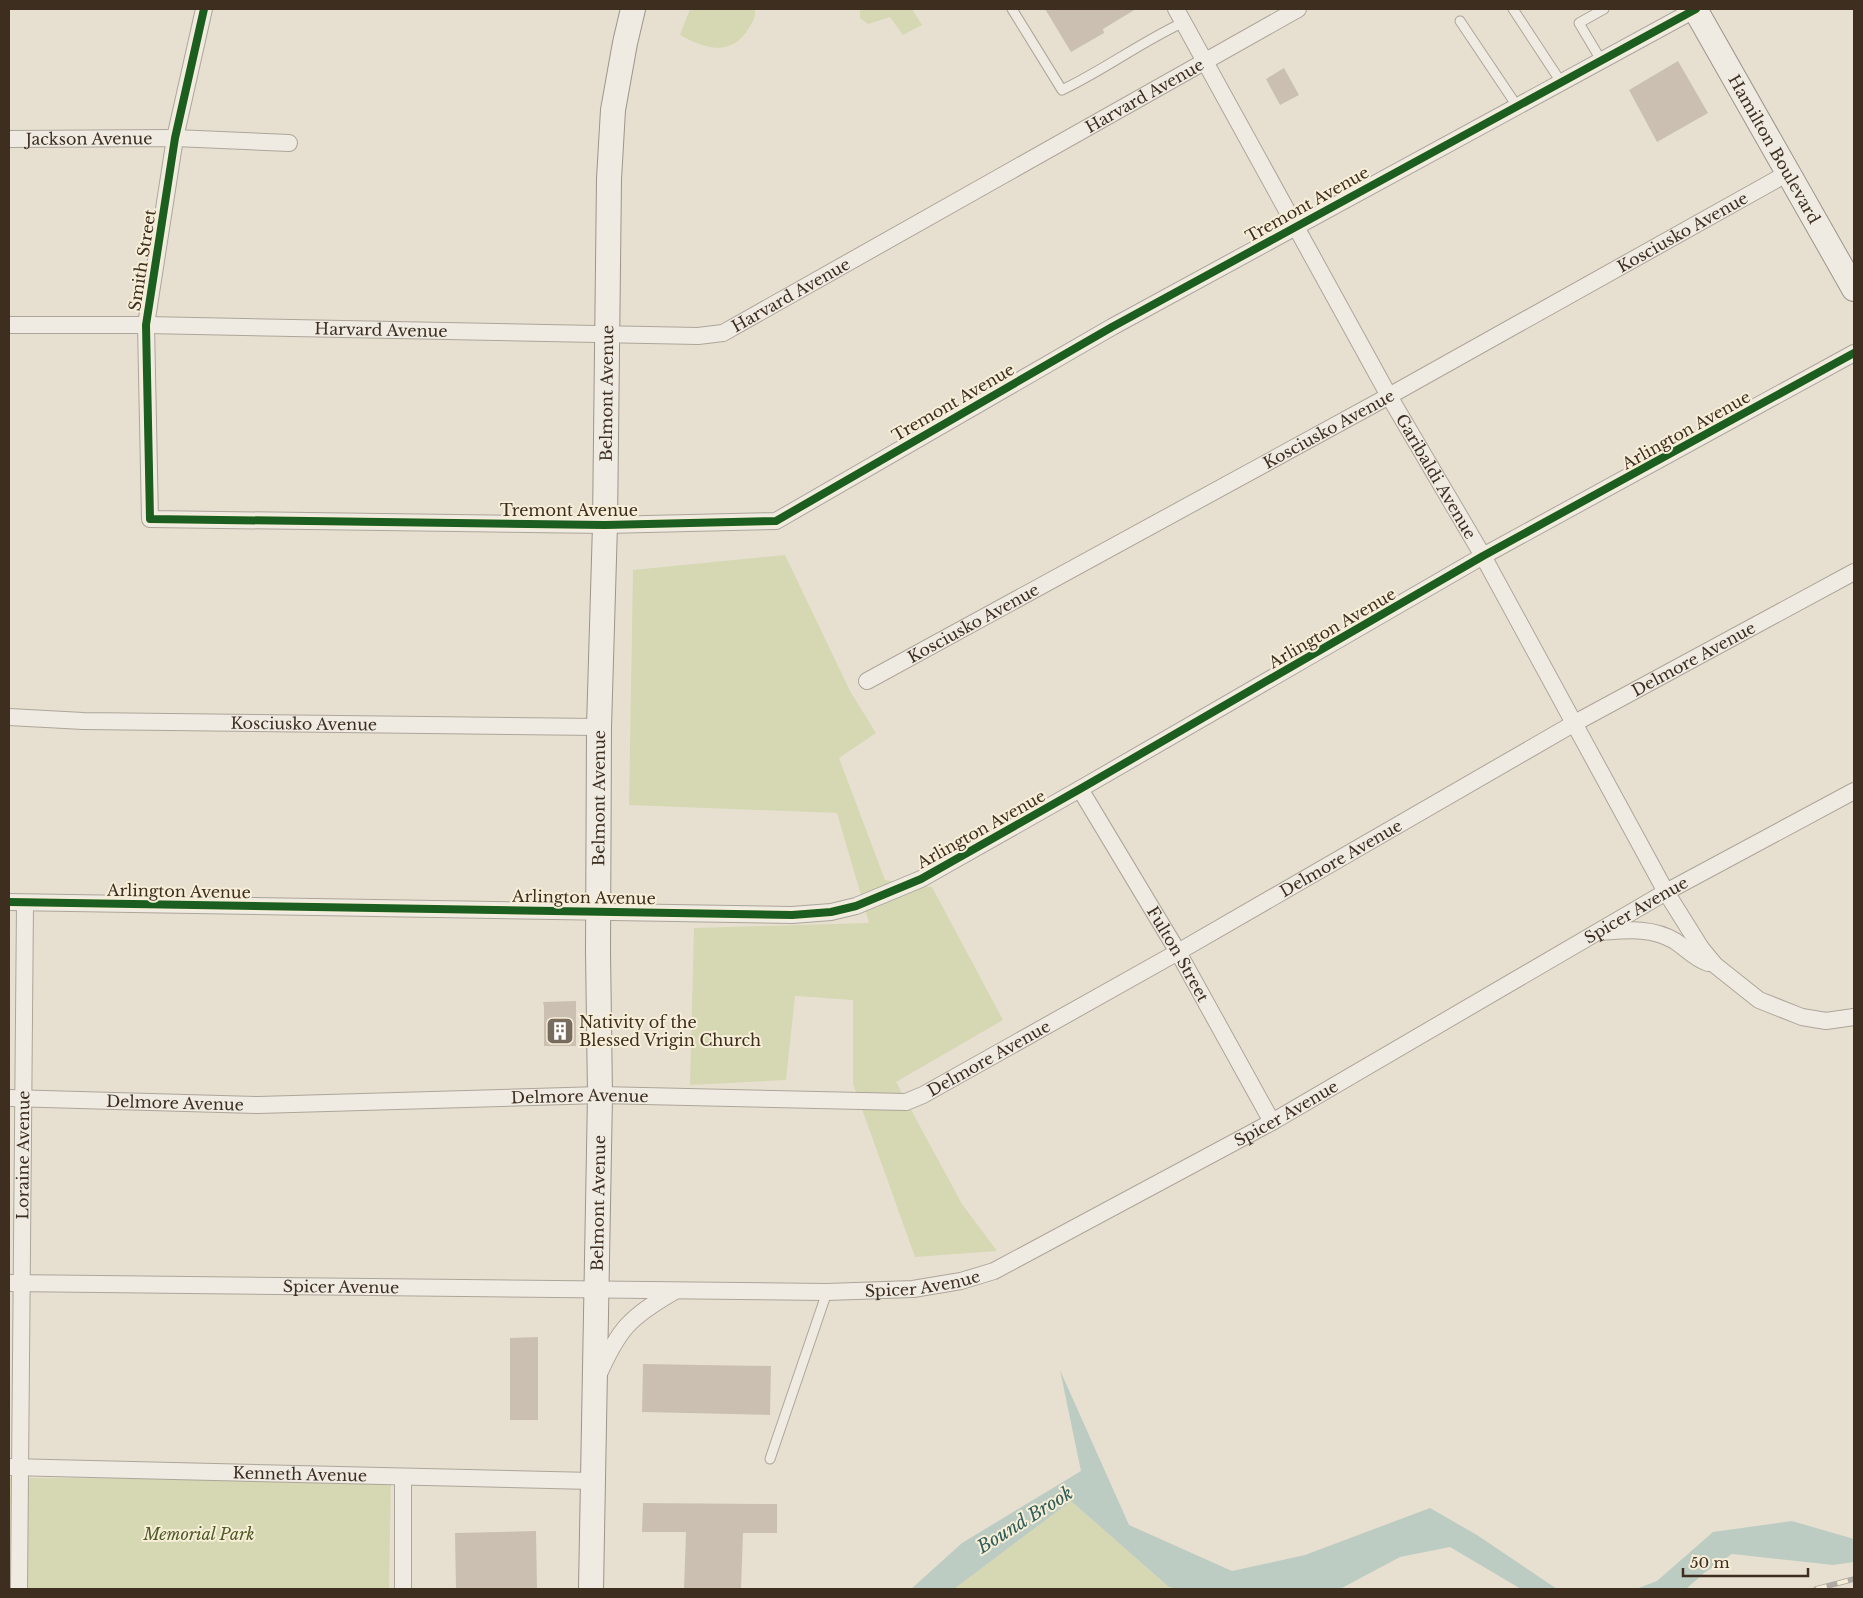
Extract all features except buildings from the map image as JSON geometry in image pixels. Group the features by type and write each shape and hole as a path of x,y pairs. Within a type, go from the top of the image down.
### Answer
{"street":[{"name":"Smith Street","path":"150,519 146,325 175,138 204,9"},
{"name":"Belmont Avenue","path":"591,1589 600,1094 598,911 599,727 606,525 609,179 613,110 624,43 633,9"},
{"name":"Harvard Avenue","path":"9,325 146,325 698,336 723,333 1298,9"},
{"name":"Tremont Avenue","path":"150,519 606,525 776,521 1112,327 1296,225 1696,9"},
{"name":"Hamilton Boulevard","path":"1696,9 1854,289"},
{"name":"Garibaldi Avenue","path":"1180,16 1389,396 1483,556 1666,892 1701,948 1715,965"},
{"name":"Jackson Avenue","path":"9,138 175,138 289,143"},
{"name":"Kosciusko Avenue","path":"867,681 1389,396 1788,173"},
{"name":"Arlington Avenue","path":"9,902 792,915 831,912 856,906 921,879 1483,556 1854,353"},
{"name":"Delmore Avenue","path":"17,1098 258,1105 600,1094 906,1102 923,1095 1178,952 1573,724 1854,572"},
{"name":"Kosciusko Avenue","path":"9,717 84,721 599,727"},
{"name":"Fulton Street","path":"1080,789 1178,952 1272,1122"},
{"name":"Spicer Avenue","path":"15,1283 827,1292 912,1289 961,1281 994,1271 1272,1122 1666,892 1854,792"},
{"name":"Loraine Avenue","path":"19,1589 15,1467 15,1283 17,1098 26,902"},
{"path":"1597,932 1634,930 1656,933 1674,940 1698,960 1715,965 1760,1000 1780,1009 1826,1021 1854,1017"},
{"path":"594,1387 607,1356 623,1329 634,1317 675,1291"},
{"name":"Kenneth Avenue","path":"15,1467 592,1481"},
{"path":"403,1476 403,1589"}],"lane":[{"path":"1012,9 1062,90 1092,76 1154,36 1180,16"},
{"path":"1513,9 1561,82"},
{"path":"1601,60 1579,24 1604,9"},
{"path":"1460,21 1517,106"},
{"path":"770,1459 827,1292"}],"green space":[{"path":"690,9 755,9 755,12 752,23 740,39 724,47 716,48 698,44 680,35"},
{"path":"860,9 912,9 922,25 903,35 890,17 868,24 860,18"},
{"path":"785,555 850,691 876,733 839,758 885,880 932,887 1003,1020 896,1082 962,1204 997,1251 915,1257 853,1084 853,1000 795,996 786,1080 690,1085 694,928 869,923 837,813 629,805 633,570"},
{"name":"Memorial Park","path":"9,1478 391,1479 389,1589 9,1589"},
{"path":"1071,1501 1169,1587 1176,1589 954,1589"}],"water":[{"name":"Bound Brook","path":"1060,1370 1129,1525 1232,1571 1305,1555 1430,1508 1477,1535 1557,1589 1521,1589 1450,1547 1400,1557 1340,1589 1176,1589 1169,1587 1071,1501 954,1589 911,1589 962,1543 1081,1471"},
{"path":"1792,1521 1854,1539 1854,1562 1833,1565 1732,1554 1704,1573 1686,1589 1636,1589 1657,1581 1713,1532"}],"railway":[{"path":"1816,1589 1854,1579"}],"cycle path":[{"path":"204,9 175,138 146,325 150,519 605,525 776,521 1112,327 1696,9"},
{"path":"9,902 792,915 831,912 856,906 921,879 1483,556 1854,353"}],"place":[{"name":"Nativity of the Blessed Vrigin Church","path":"560,1031"}]}
